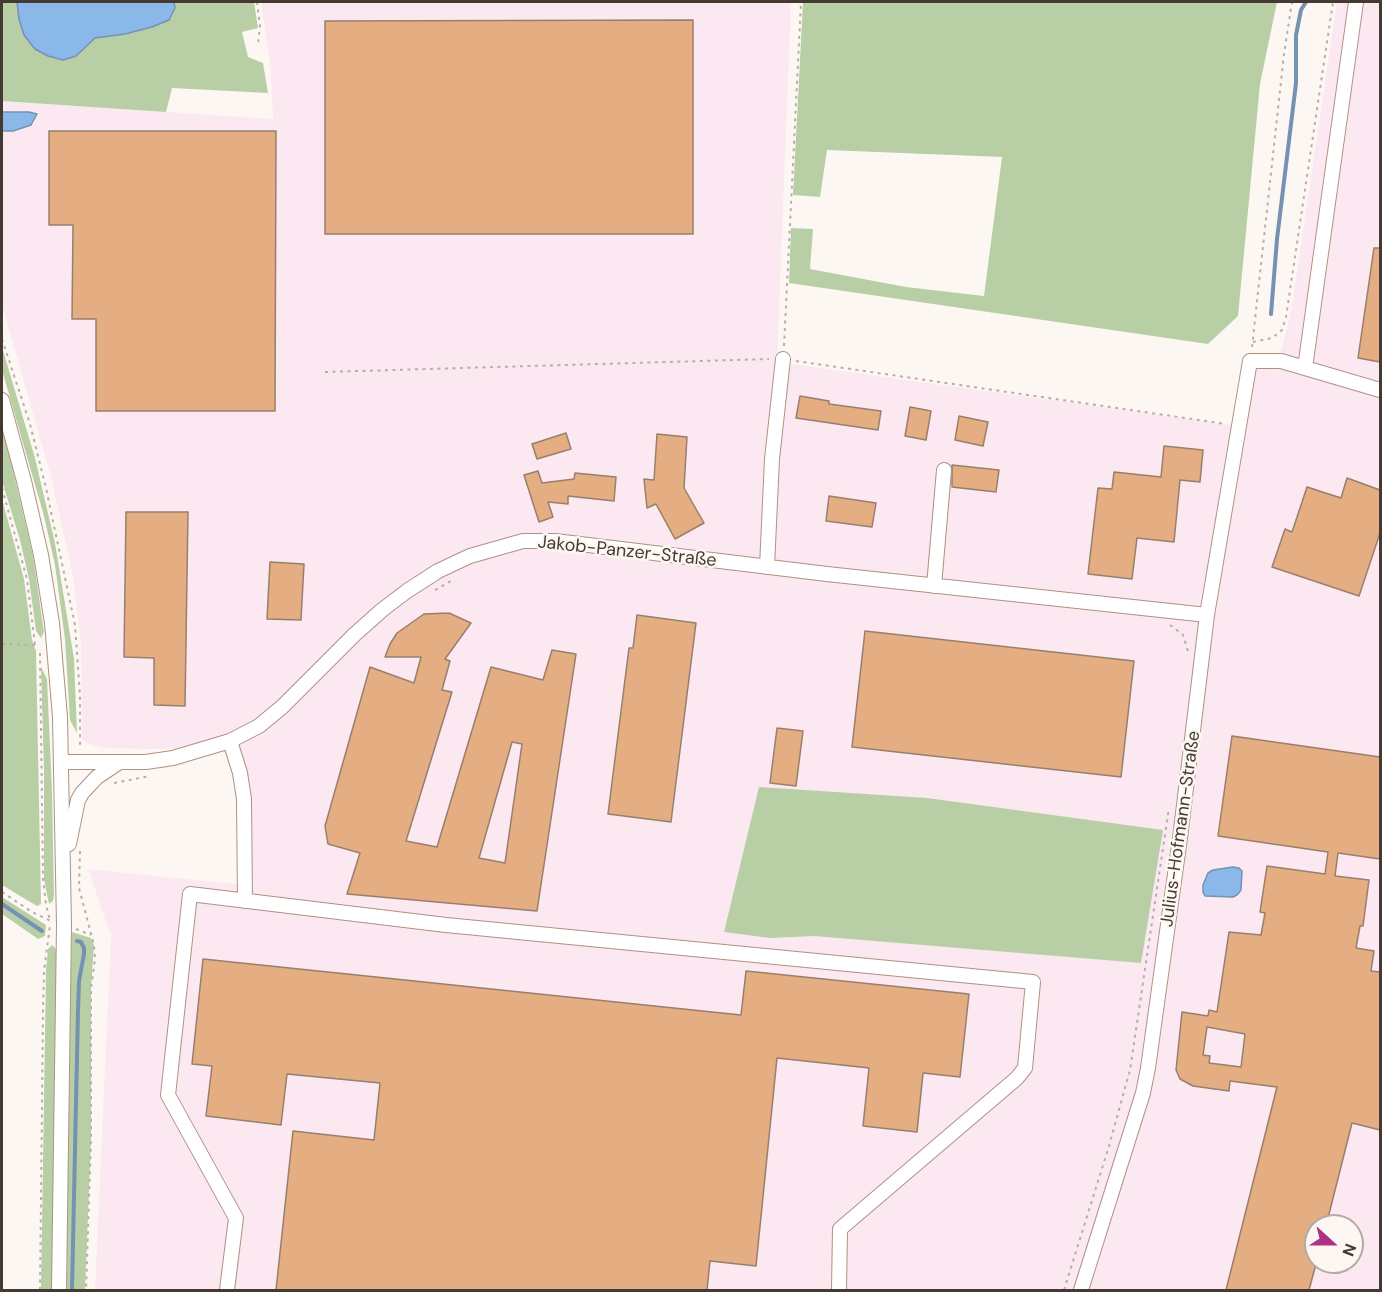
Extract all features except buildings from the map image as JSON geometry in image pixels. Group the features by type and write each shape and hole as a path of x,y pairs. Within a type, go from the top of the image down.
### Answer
{"street":[{"path":"1305,368 1356,2"},
{"path":"767,567 772,459 783,359"},
{"path":"1250,361 1281,361 1380,390"},
{"name":"Julius-Hofmann-Straße","path":"1081,1290 1143,1093 1148,1068 1179,850 1207,615 1250,361"},
{"path":"2,400 24,481 48,589 55,654 61,762 64,925 59,1290"},
{"path":"934,586 945,470"},
{"name":"Jakob-Panzer-Straße","path":"61,762 146,762 173,758 230,741 259,726 282,707 382,610 438,571 470,556 523,541 541,540 1207,615"},
{"path":"230,741 240,773 244,799 245,901"},
{"path":"63,872 78,800 96,777 118,763"},
{"path":"227,1290 236,1218 168,1095 190,894 446,925 1033,982 1025,1068 1017,1078 840,1229 839,1290"}],"path":[{"path":"257,2 260,26 258,45"},
{"path":"783,359 801,2"},
{"path":"1250,361 1284,54 1292,2"},
{"path":"1253,342 1272,338 1282,330 1286,317 1332,2"},
{"path":"2,488 27,579 35,645"},
{"path":"430,593 451,581"},
{"path":"1170,625 1183,635 1189,656"},
{"path":"2,645 40,645 43,878 45,905 50,920 44,971 40,1290"},
{"path":"106,784 157,775"},
{"path":"1064,1290 1130,1070 1170,803"},
{"path":"81,847 79,888 94,945 95,959 91,988 91,1139 86,1290"},
{"path":"2,892 32,912 64,925"}],"shaded area":[{"path":"261,2 791,2 777,362 1239,426 1251,362 1276,370 1291,312 1337,2 1380,2 1380,1290 95,1290 111,936 88,869 245,885 244,798 230,739 208,748 145,749 106,748 82,740 81,643 73,576 51,477 2,304 2,101 273,119 270,63"}],"green space":[{"path":"2,2 254,2 258,28 242,32 248,57 263,63 268,93 172,88 166,112 2,101"},
{"path":"803,2 1277,2 1260,84 1238,316 1208,344 789,283 791,228 813,229 810,269 906,287 984,296 1002,157 827,150 820,197 793,195"},
{"path":"2,347 35,458 55,543 74,659 77,733 70,720 65,639 55,565 44,516 2,370"},
{"path":"2,424 33,556 44,632 41,638 36,631 29,579 20,540 2,481"},
{"path":"2,499 24,579 32,640 36,651 41,904 37,906 2,885"},
{"path":"41,667 47,679 52,790 54,895 53,901 49,904 44,879"},
{"path":"759,787 927,798 1163,830 1141,963 814,936 770,938 724,932"},
{"path":"2,897 46,925 45,936 38,939 2,914"},
{"path":"72,932 91,938 94,945 91,988 91,1139 85,1290 61,1290"},
{"path":"52,945 57,950 58,1290 41,1290 46,971 48,949"}],"water":[{"path":"17,2 174,2 175,8 169,20 125,34 95,38 76,56 63,60 35,49 24,35"},
{"path":"2,112 37,114 31,125 13,131 2,131"},
{"path":"1233,867 1242,871 1241,890 1237,895 1233,897 1205,896 1203,885 1208,873"}],"waterway":[{"path":"1271,314 1277,239 1296,83 1296,35 1301,10 1306,2"},
{"path":"2,904 42,931"},
{"path":"72,1290 79,981 84,954 81,942 77,941"}]}
